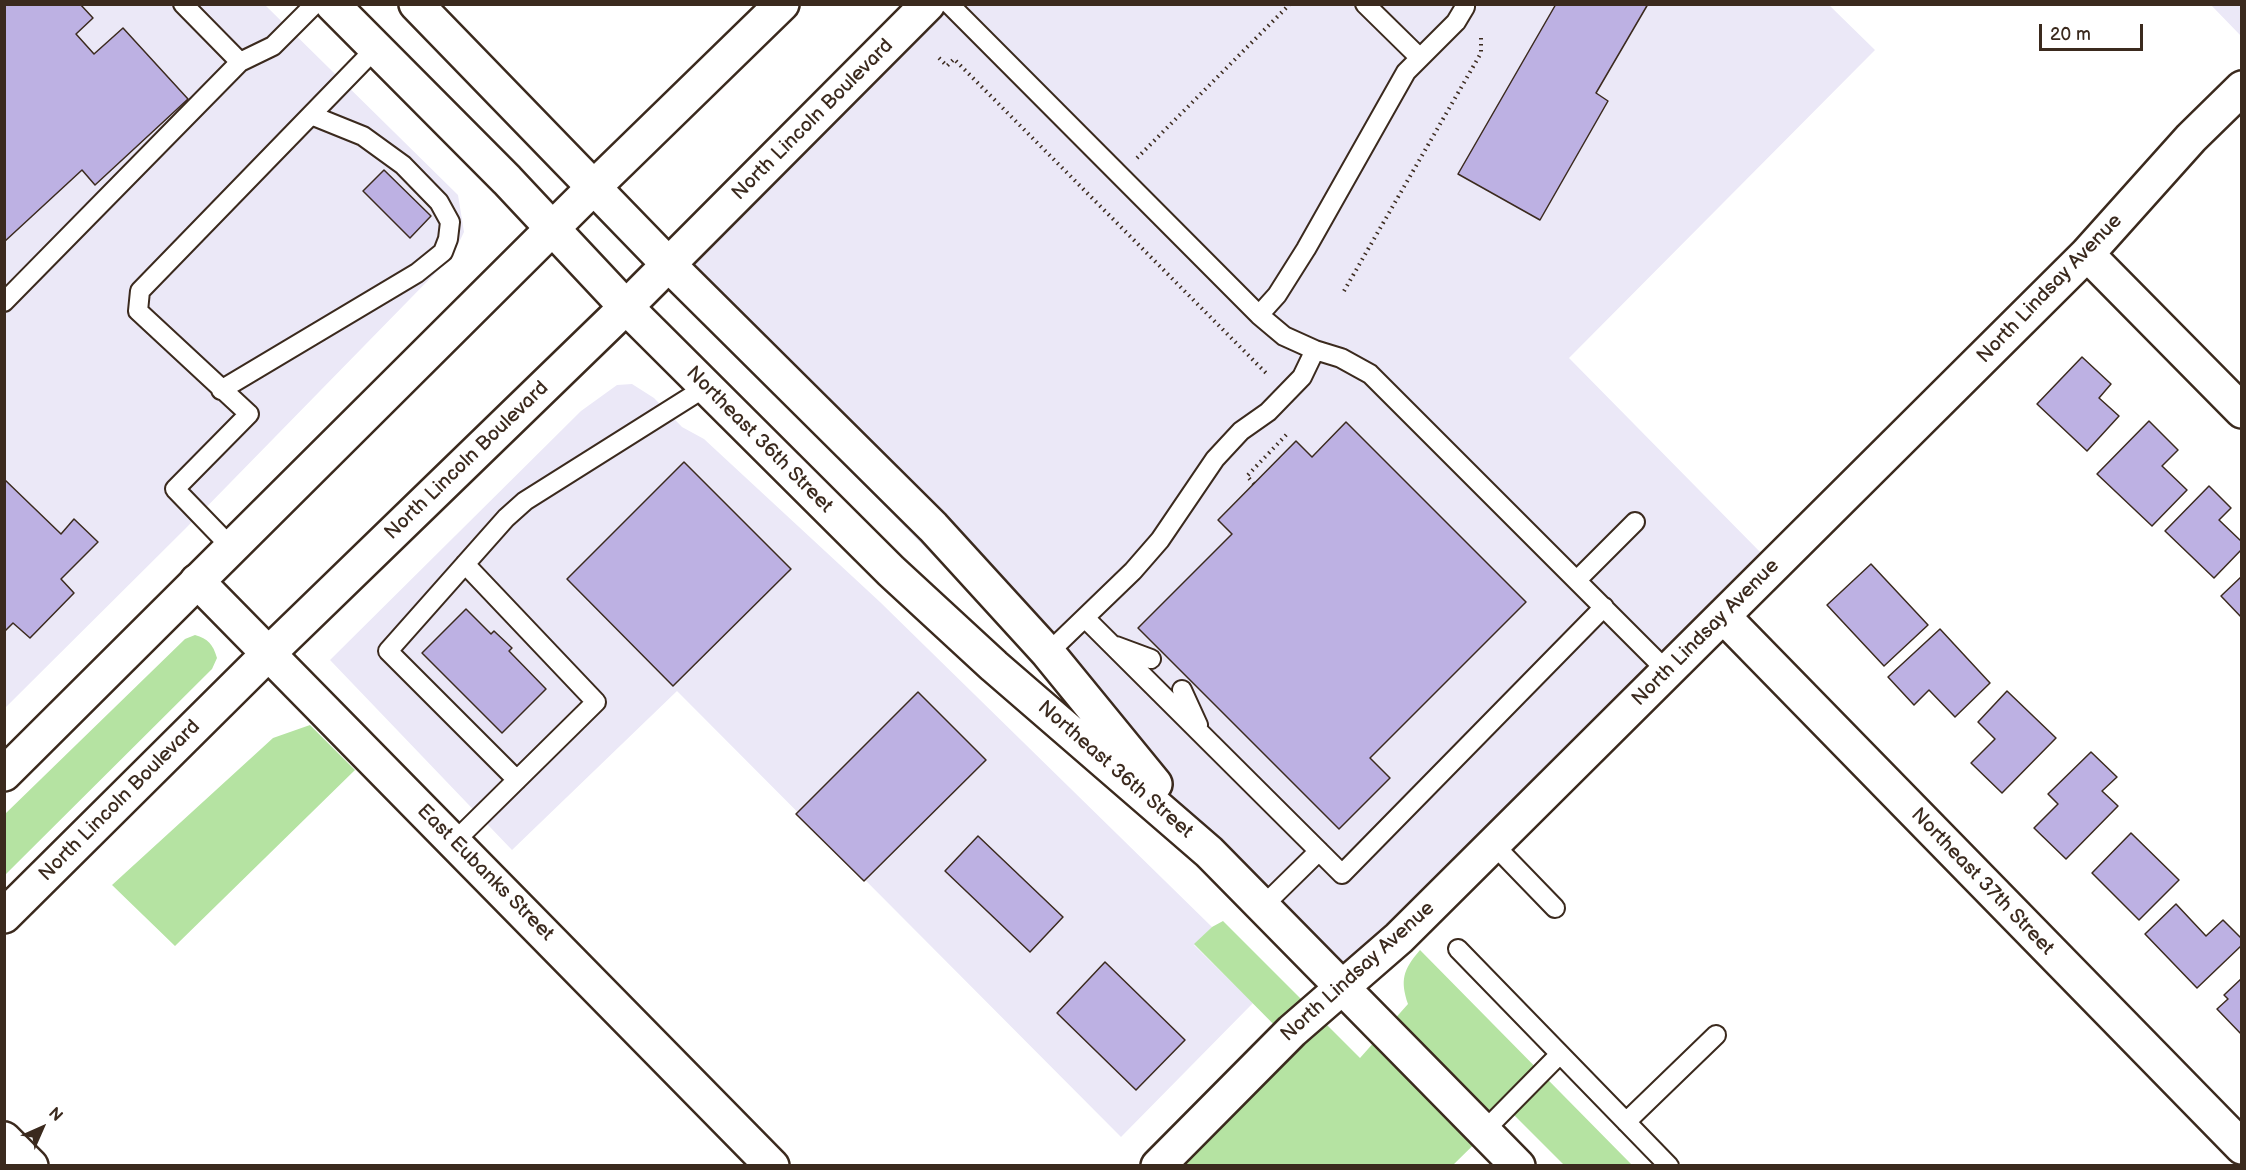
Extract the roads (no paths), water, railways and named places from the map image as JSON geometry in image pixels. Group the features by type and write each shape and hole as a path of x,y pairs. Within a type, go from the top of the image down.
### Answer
{"main road":[{"name":"Northeast 36th Street","path":"332,4 553,228 626,308 899,579 994,666 1209,852"},
{"name":"Northeast 36th Street","path":"416,4 668,264 933,527 1048,652 1209,852 1518,1166"},
{"path":"4,774 594,187 782,4"},
{"name":"North Lincoln Boulevard","path":"4,916 268,654 626,308 928,4"},
{"name":"North Lindsay Avenue","path":"1158,1166 1292,1031 1399,938 1494,845 1666,671 2087,254 2191,138 2241,88"},
{"path":"2087,254 2241,411"},
{"name":"East Eubanks Street","path":"197,581 772,1166"},
{"name":"Northeast 37th Street","path":"1723,616 2241,1148"},
{"path":"4,1139 31,1166"}],"lane":[{"path":"183,4 240,62"},
{"path":"4,302 240,62 273,46 315,4"},
{"path":"949,4 1259,315 1284,336 1315,350 1341,358 1370,374 1666,671"},
{"path":"1365,4 1420,58"},
{"path":"1259,315 1277,295 1306,249 1406,72 1456,22 1465,7 1464,4"},
{"path":"231,547 175,489 249,414 138,311 140,291 376,48"},
{"path":"221,390 417,273 443,252 448,239 450,222 439,202 403,165 363,136 311,115"},
{"path":"1048,652 1133,571 1160,540 1215,459 1241,431 1268,412 1302,378 1315,350"},
{"path":"518,780 388,651 506,518 525,501 706,387"},
{"path":"1577,580 1635,522"},
{"path":"454,842 596,702 465,564"},
{"path":"1085,618 1342,874 1604,607"},
{"path":"1108,642 1151,659"},
{"path":"1182,690 1202,735"},
{"path":"1494,845 1555,908"},
{"path":"1262,907 1319,851"},
{"path":"1458,949 1669,1166"},
{"path":"1626,1122 1716,1035"},
{"path":"1484,1131 1560,1054"}]}
